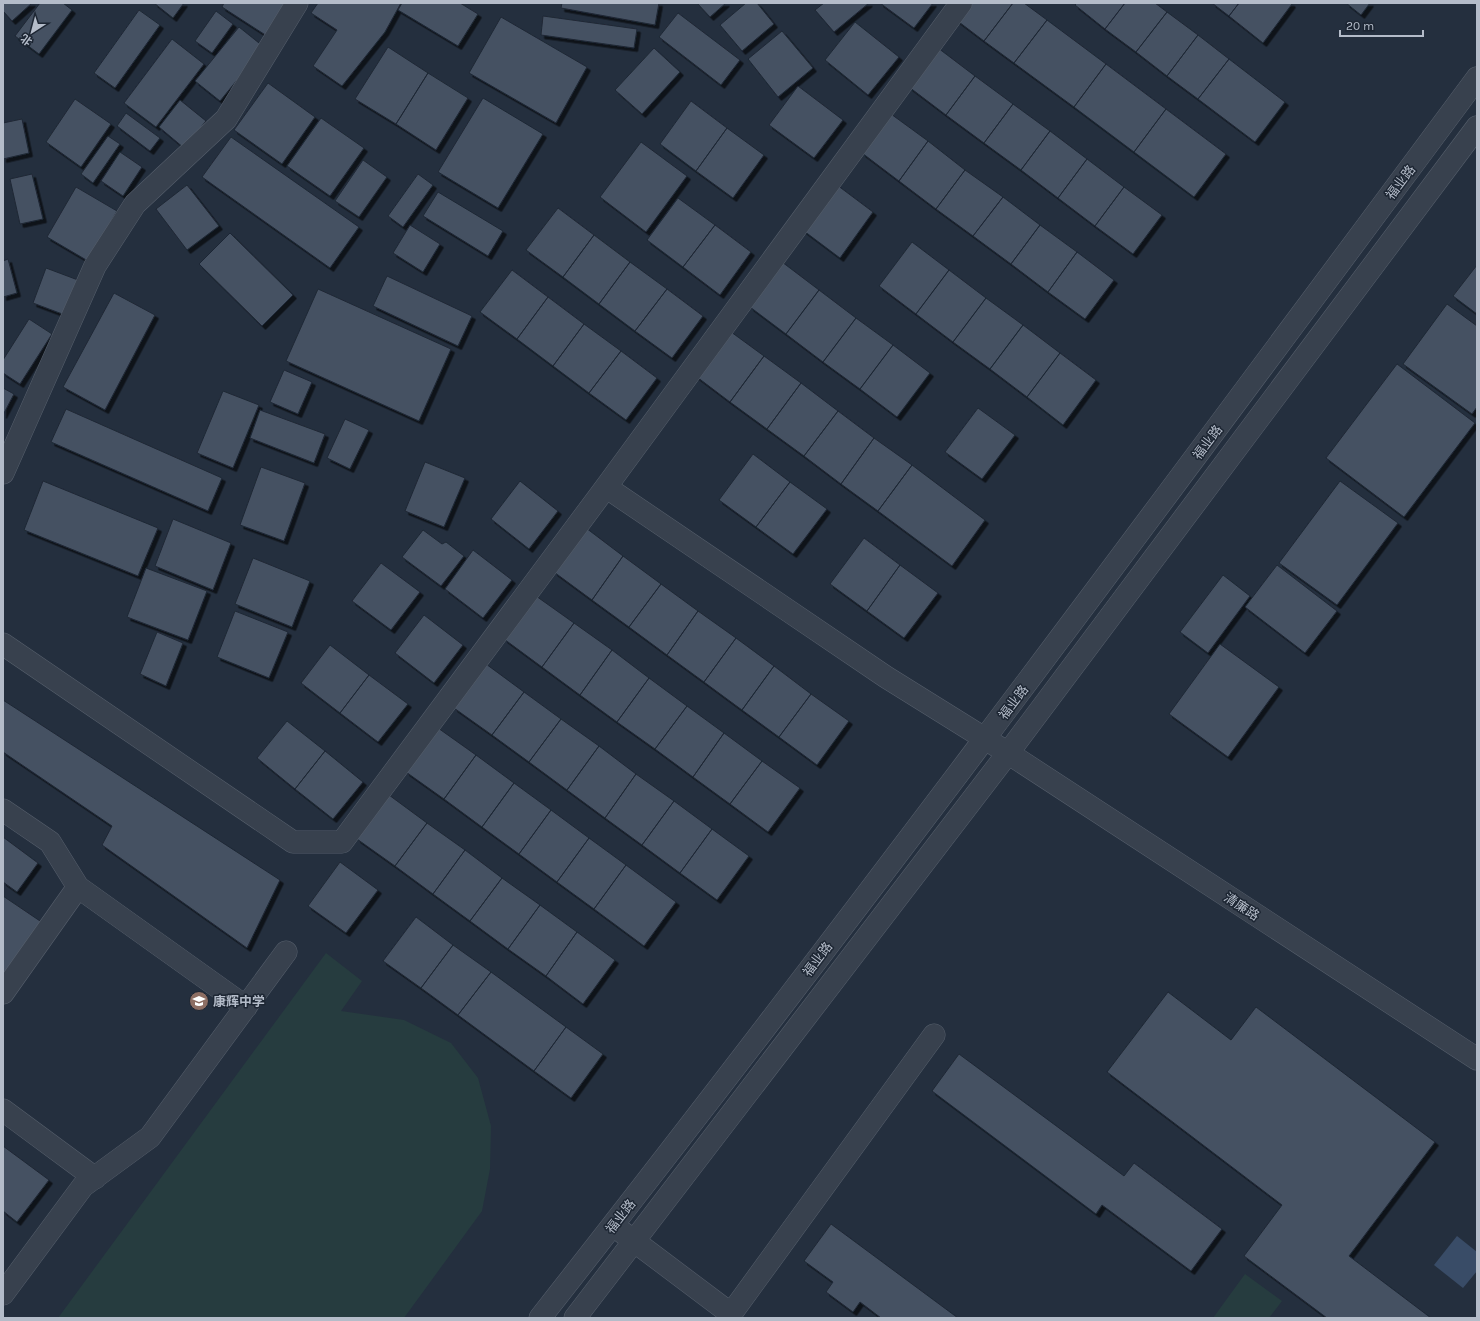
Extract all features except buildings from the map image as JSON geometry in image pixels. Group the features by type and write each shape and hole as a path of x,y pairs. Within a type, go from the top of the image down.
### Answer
{"street":[{"path":"3,473 95,266 135,204 226,119 297,3"},
{"path":"3,644 293,842 342,842 606,487 961,3"},
{"name":"福业路","path":"540,1318 613,1225 985,739 1477,78"},
{"name":"福业路","path":"575,1318 1008,754 1477,127"},
{"name":"清廉路","path":"606,487 886,677 985,739 1477,1059"},
{"path":"3,810 50,842 78,887 246,1007"},
{"path":"3,993 78,887"},
{"path":"3,1294 83,1186 150,1137 286,952"},
{"path":"613,1225 729,1316 934,1035"},
{"path":"3,1110 95,1178"}],"green space":[{"path":"326,953 362,981 341,1011 404,1020 451,1043 478,1078 491,1126 490,1169 482,1211 404,1318 58,1318"},
{"path":"1245,1274 1282,1301 1269,1318 1213,1318"}],"water":[{"path":"1457,1236 1477,1252 1477,1271 1463,1288 1434,1265"}],"place":[{"name":"康辉中学","path":"199,1001"}]}
